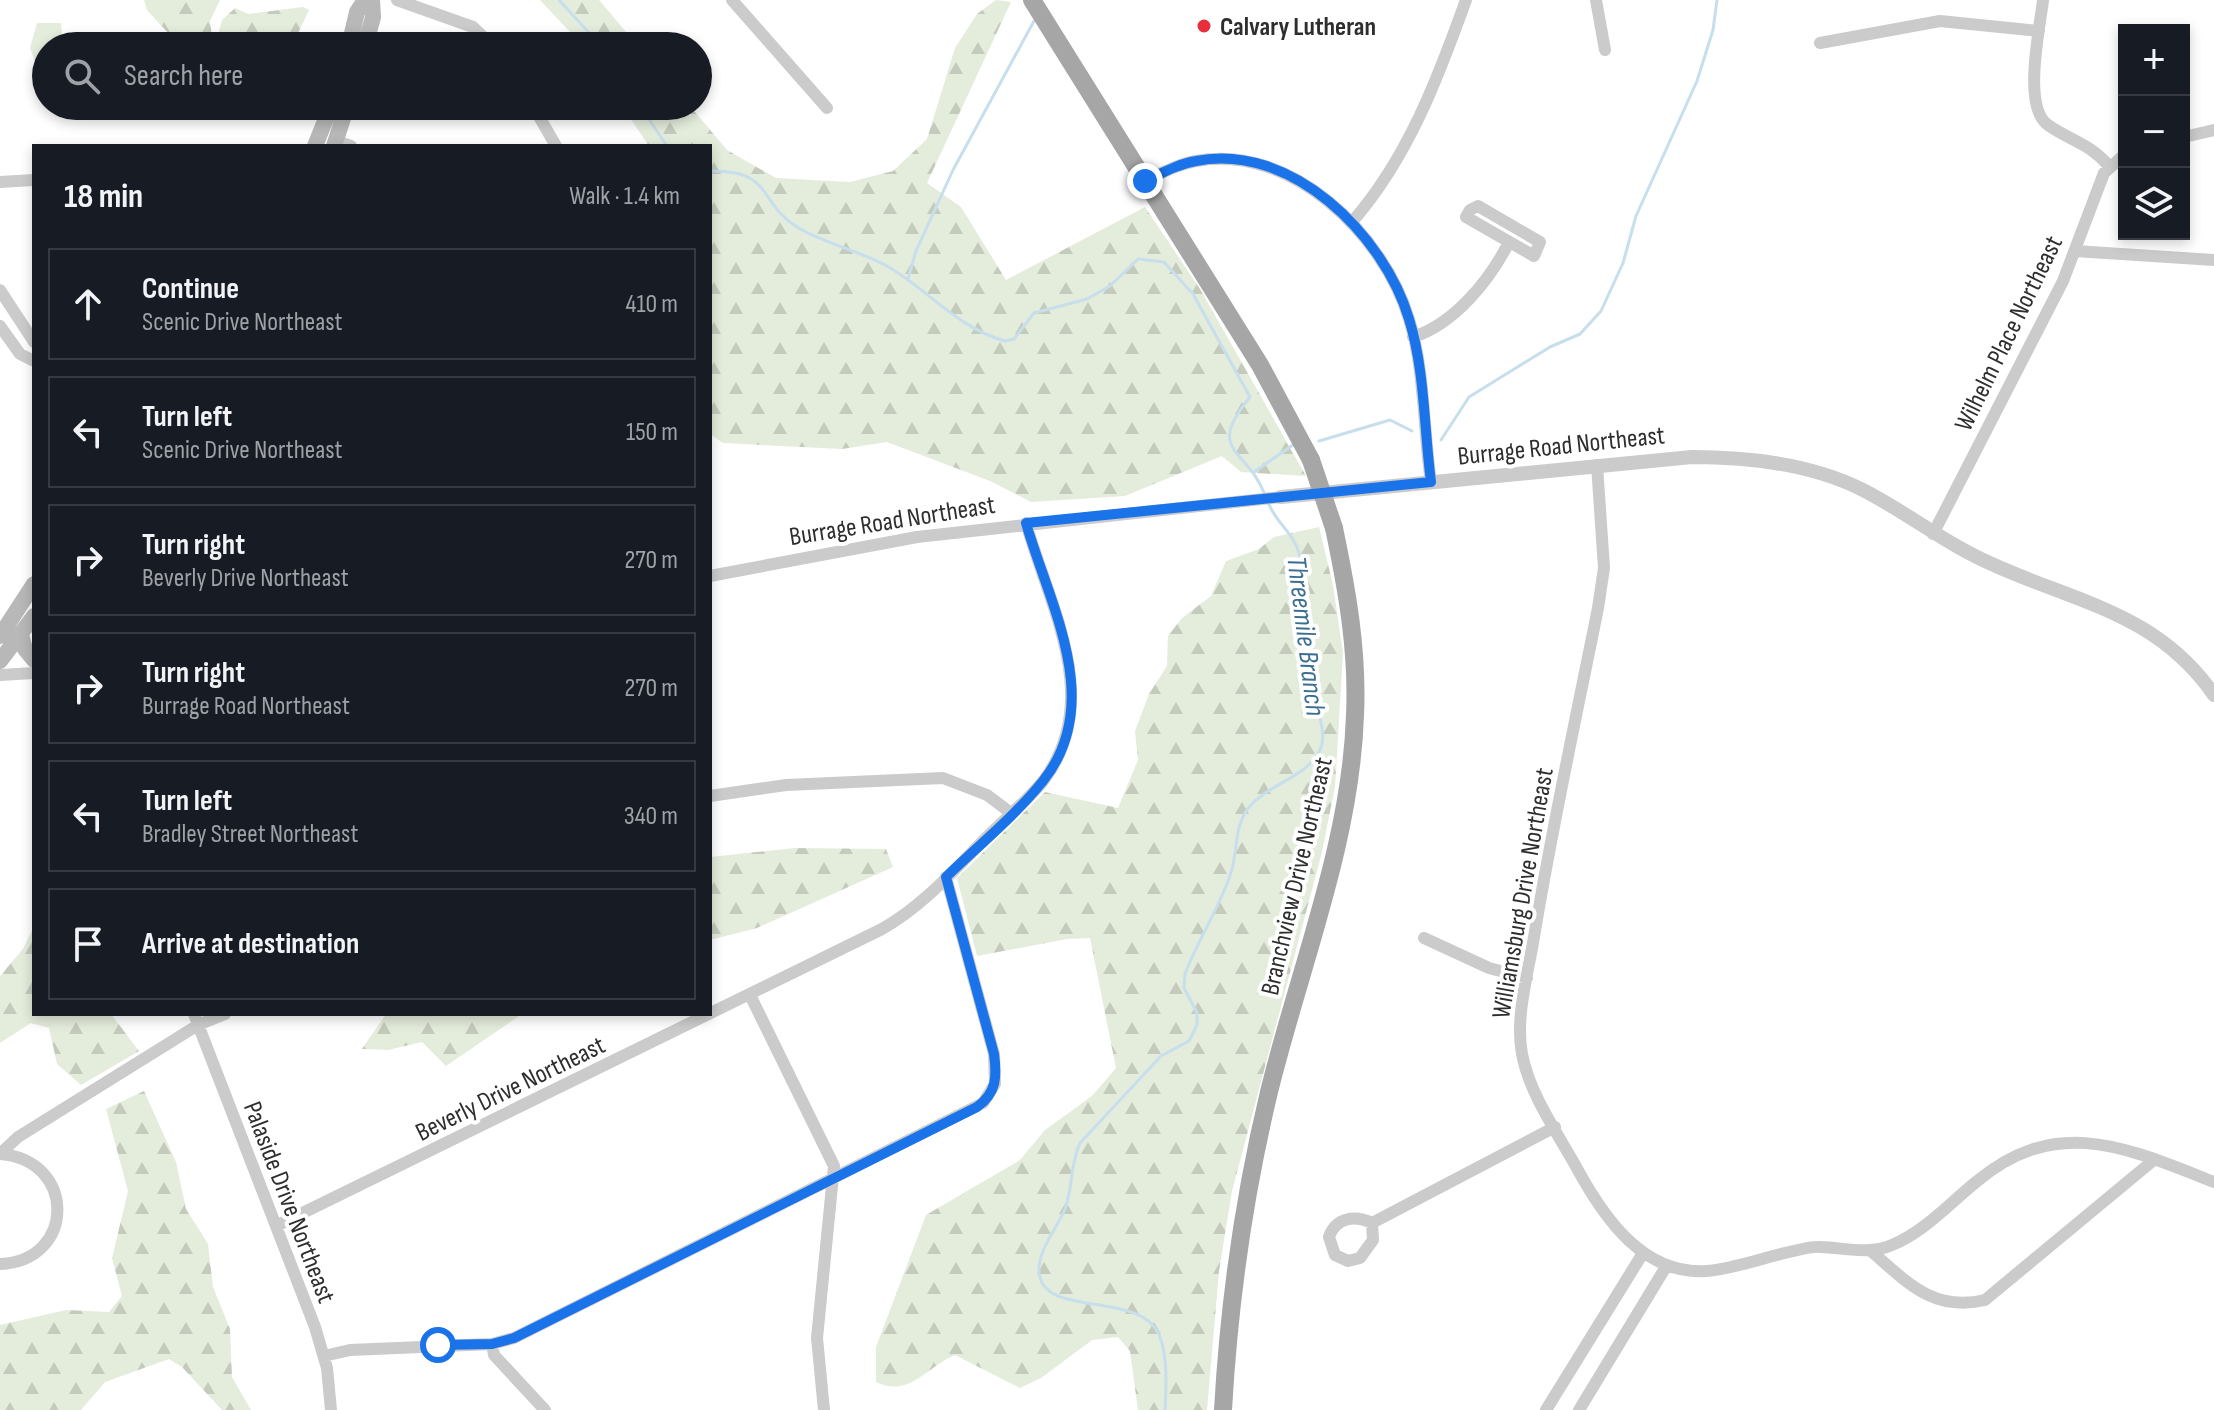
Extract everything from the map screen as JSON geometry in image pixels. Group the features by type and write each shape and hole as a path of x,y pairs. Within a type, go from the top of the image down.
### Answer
{"main road":[{"path":"352,32 357,12 365,0"},
{"path":"369,32 373,17 372,0"},
{"name":"Branchview Drive Northeast","path":"1032,0 1266,376 1311,460 1334,528 1352,624 1356,665 1354,731 1336,843 1260,1134 1229,1330 1223,1410"},
{"path":"316,144 325,120"},
{"path":"340,144 344,120"},
{"path":"0,636 32,587"},
{"path":"0,661 32,619"},
{"path":"21,635 28,656 32,659"}],"street":[{"path":"397,0 473,27 478,32"},
{"path":"732,0 827,108"},
{"path":"1352,222 1372,199 1422,112 1466,0"},
{"path":"1596,0 1605,50"},
{"path":"2043,0 2034,87 2044,122 2082,141 2109,166"},
{"path":"1820,43 1940,21 2039,31"},
{"path":"541,120 555,144"},
{"path":"2190,136 2214,130"},
{"name":"Wilhelm Place Northeast","path":"1933,534 2075,251 2099,182 2109,166 2118,159"},
{"path":"1145,181 1197,160 1233,160 1260,166 1300,183 1352,222 1384,261 1413,337 1431,482"},
{"path":"0,182 32,180"},
{"path":"1478,206 1540,242 1534,256 1508,244 1466,217 1470,210 1478,206"},
{"path":"1413,337 1431,331 1444,321 1490,274 1508,244"},
{"path":"2075,251 2214,260"},
{"path":"0,290 32,339"},
{"path":"0,326 20,354 32,360"},
{"name":"Burrage Road Northeast","path":"712,576 917,537 1026,523 1597,465 1725,457 1801,469 1854,486 1933,534 1995,566 2114,611 2143,626 2200,675 2214,695"},
{"name":"Williamsburg Drive Northeast","path":"1597,465 1604,568 1519,1029 1528,1077 1610,1220 1643,1253 1667,1265 1703,1271 1816,1247 1871,1251 1913,1234 1993,1167 2030,1147 2054,1141 2093,1143 2155,1159 2214,1182"},
{"name":"Beverly Drive Northeast","path":"712,1014 898,920 1011,813 1050,769 1063,741 1071,710 1068,653 1026,523"},
{"path":"0,675 32,673"},
{"path":"712,796 786,785 943,778 987,795 1011,813"},
{"path":"324,1356 350,1350 492,1344 514,1338 977,1107 991,1095 995,1084 994,1054 946,877"},
{"path":"1424,938 1489,968 1527,978"},
{"path":"750,995 831,1158 834,1178 817,1338 824,1410"},
{"name":"Beverly Drive Northeast","path":"276,1226 707,1016"},
{"path":"0,1154 18,1137 196,1019"},
{"name":"Palaside Drive Northeast","path":"196,1019 324,1356 331,1410"},
{"path":"1372,1223 1555,1127"},
{"path":"0,1154 25,1159 46,1174 53,1185 58,1210 52,1235 45,1245 24,1260 0,1264"},
{"path":"1871,1251 1898,1275 1938,1301 1956,1304 1985,1300 2155,1159"},
{"path":"1546,1410 1643,1253"},
{"path":"1579,1410 1667,1265"},
{"path":"492,1344 494,1355 545,1410"}],"green space":[{"path":"144,0 220,0 210,21 211,32 167,32 147,10"},
{"path":"540,0 599,0 626,32 570,32"},
{"path":"996,0 1011,2 927,183 961,207 1006,280 1145,207 1200,289 1306,476 1241,472 1222,456 1125,496 1031,502 990,481 887,442 842,449 723,443 712,435 712,144 648,144 631,120 702,120 727,150 776,178 850,182 893,171 927,139 955,48 977,14"},
{"path":"303,7 309,10 299,32 219,32 222,20 235,8 248,14"},
{"path":"37,23 61,23 62,32 34,32"},
{"path":"1319,527 1333,585 1343,653 1335,787 1322,852 1232,1191 1219,1271 1207,1410 1138,1410 1130,1351 1118,1337 1092,1340 1041,1378 1020,1388 955,1355 908,1384 888,1386 876,1382 876,1347 926,1215 1020,1160 1045,1130 1092,1096 1116,1068 1090,938 1067,939 977,956 957,878 1045,792 1118,808 1138,760 1135,731 1149,694 1167,666 1168,636 1182,618 1211,596 1226,561 1259,549 1274,537"},
{"path":"795,848 886,849 893,867 757,928 712,939 712,857"},
{"path":"32,930 32,1016 113,1016 139,1051 81,1085 57,1064 49,1028 31,1023 0,1043 0,976 23,949"},
{"path":"385,1016 519,1016 446,1066 422,1042 388,1050 362,1049"},
{"path":"144,1091 176,1162 186,1209 208,1244 213,1287 230,1329 232,1377 251,1410 222,1410 182,1367 169,1359 105,1382 81,1410 0,1410 0,1325 66,1310 109,1312 122,1296 112,1258 128,1191 106,1109"}],"waterway":[{"name":"Threemile Branch","path":"559,0 588,32"},
{"path":"1441,440 1469,397 1550,347 1580,334 1601,311 1623,263 1636,216 1697,81 1713,30 1717,0"},
{"path":"908,279 916,251 953,170 1034,21"},
{"name":"Threemile Branch","path":"649,120 666,144"},
{"name":"Threemile Branch","path":"712,171 745,176 755,182 784,217 797,227 887,266 958,318 1005,341 1014,339 1034,313 1087,299 1110,286 1138,259 1164,262 1193,294 1250,397 1230,429 1230,440 1265,495"},
{"path":"1319,441 1390,420 1412,431"},
{"path":"1254,472 1293,445"},
{"name":"Threemile Branch","path":"1165,1410 1164,1355 1160,1337 1150,1322 1134,1313 1056,1295 1044,1286 1039,1271 1045,1247 1065,1209 1080,1143 1161,1056 1189,1041 1197,1025 1197,1013 1184,988 1185,974 1228,881 1245,813 1258,798 1306,767 1320,750 1322,725 1306,664 1302,567 1293,539 1268,502"}],"place":[{"name":"Calvary Lutheran","path":"1204,26"}],"route":[{"path":"438,1345 492,1344 514,1338 977,1107 991,1095 996,1073 994,1054 946,877 1043,781 1063,741 1071,710 1068,653 1026,523 1431,482 1416,349 1409,318 1395,281 1364,234 1343,212 1320,195 1260,166 1233,160 1197,160 1145,181"}]}
